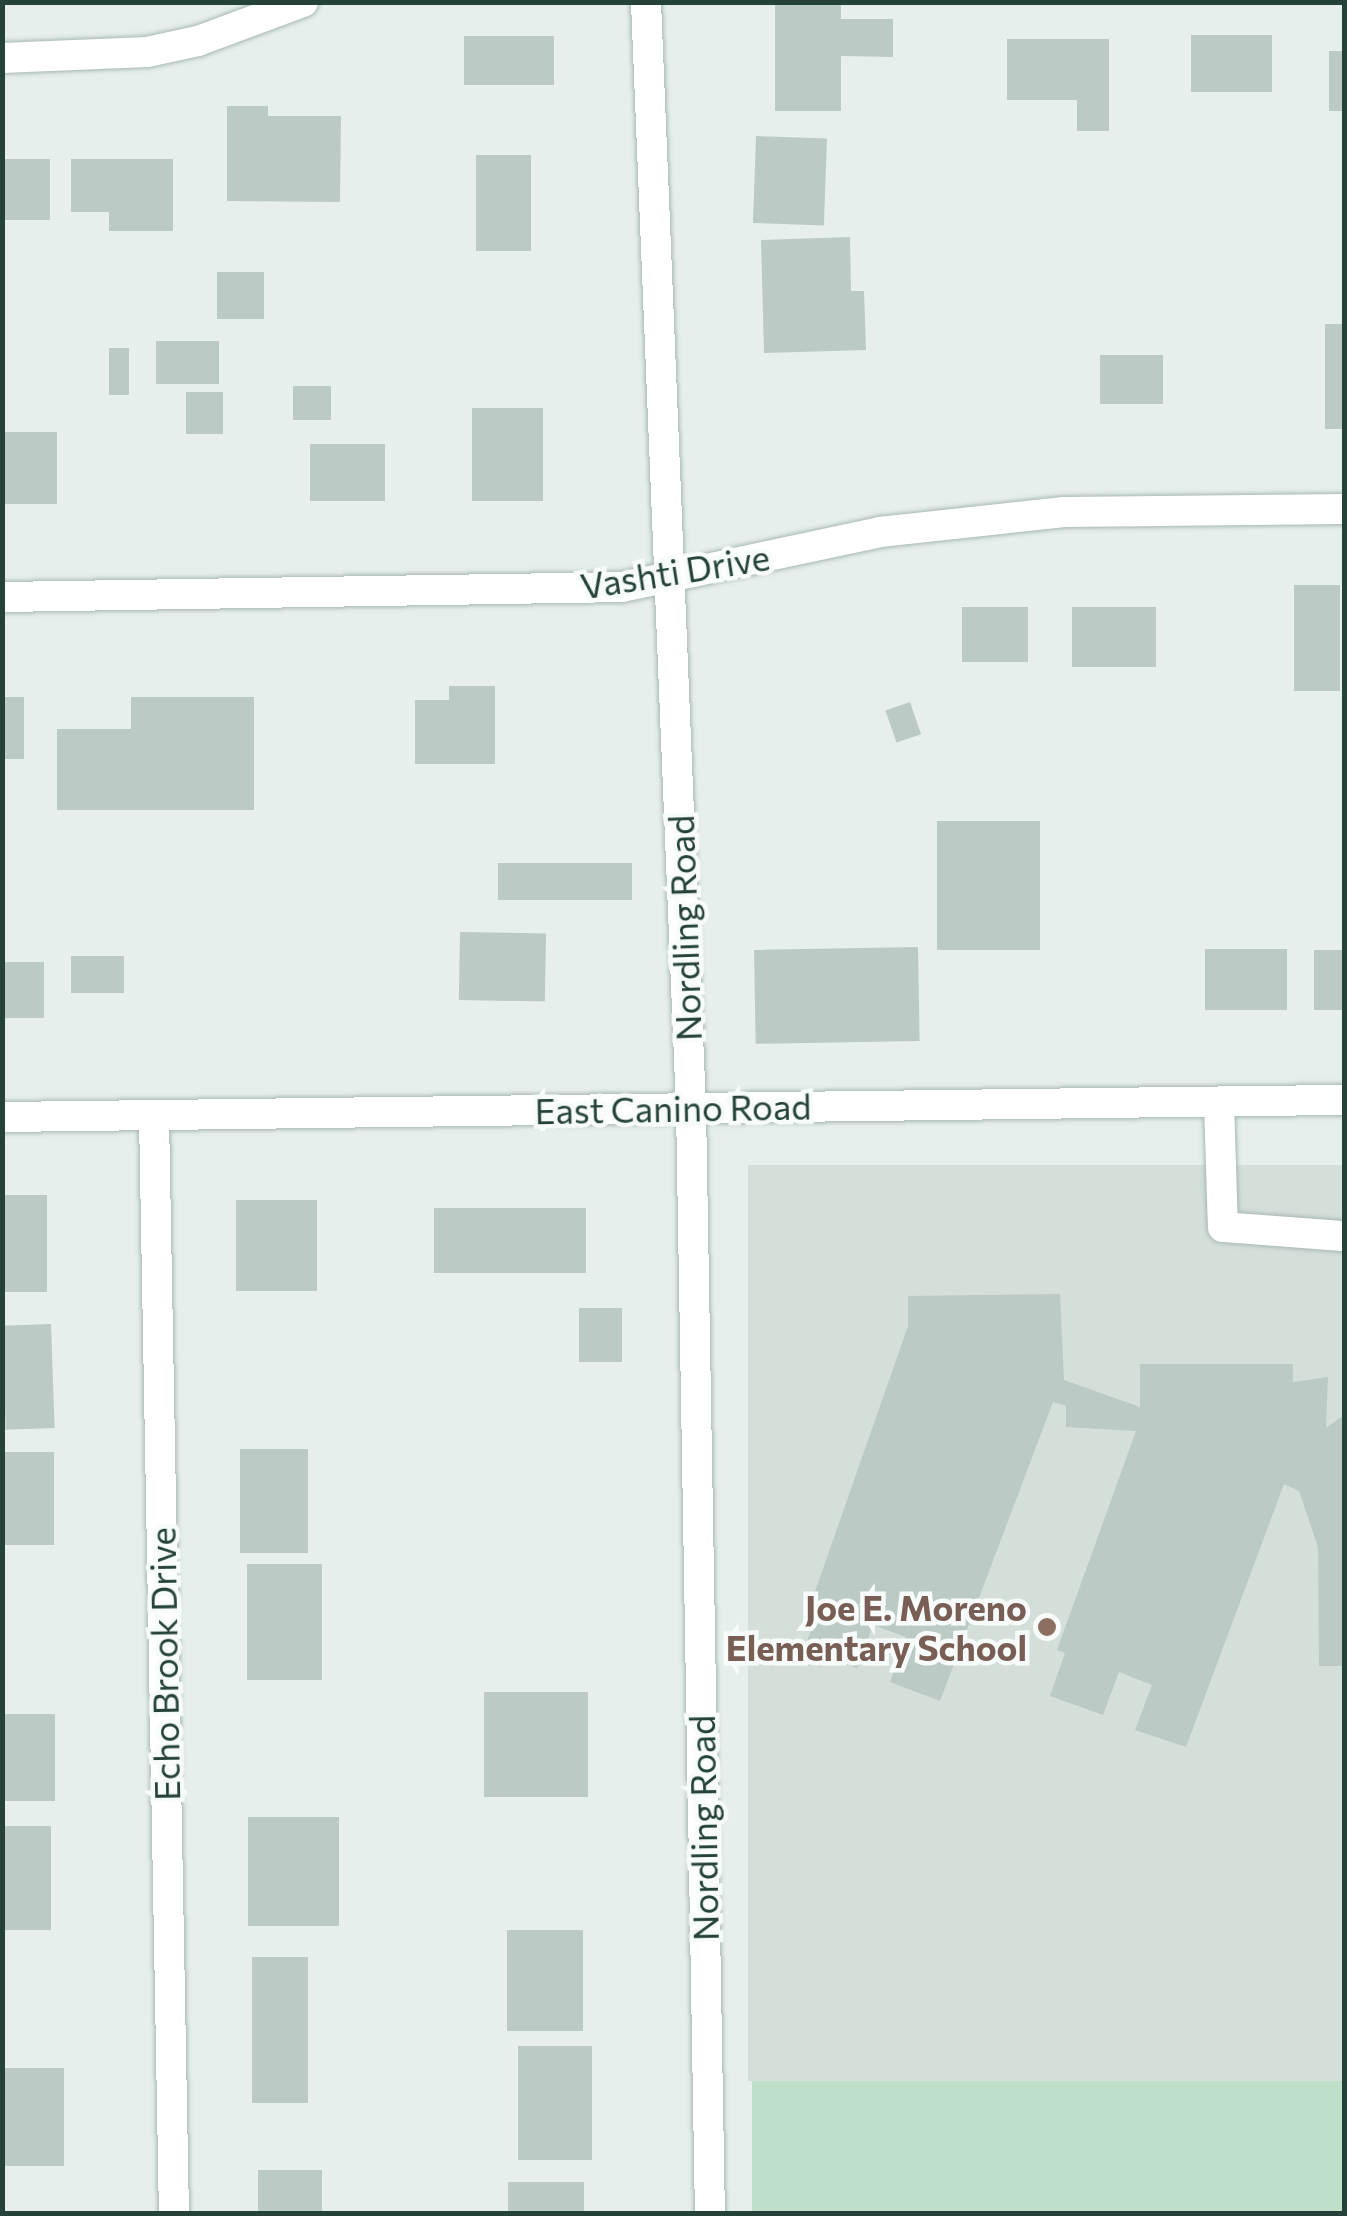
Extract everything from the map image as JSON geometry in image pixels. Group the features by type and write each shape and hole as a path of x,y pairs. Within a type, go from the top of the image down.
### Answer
{"street":[{"path":"2,58 147,52 198,41 303,2"},
{"name":"Nordling Road","path":"646,2 691,1107 710,2214"},
{"name":"Vashti Drive","path":"2,597 622,586 880,532 1064,512 1344,509"},
{"name":"East Canino Road","path":"2,1117 1344,1100"},
{"path":"1218,1102 1223,1227 1344,1236"},
{"name":"Echo Brook Drive","path":"154,1115 174,2214"}],"shaded area":[{"name":"Joe E. Moreno Elementary School","path":"748,1165 1344,1165 1344,2081 748,2081"}],"green space":[{"path":"752,2081 1344,2081 1344,2213 752,2213"}],"building":[{"path":"775,2 841,2 841,19 893,19 893,57 841,56 841,111 775,111"},
{"path":"1191,35 1272,35 1272,92 1191,92"},
{"path":"464,36 554,36 554,85 464,85"},
{"path":"1007,39 1109,39 1109,131 1077,131 1077,100 1007,100"},
{"path":"1329,51 1344,51 1344,111 1329,111"},
{"path":"227,106 268,106 268,116 341,116 340,202 227,201"},
{"path":"756,136 827,138 824,225 753,223"},
{"path":"476,155 531,155 531,251 476,251"},
{"path":"2,159 50,159 50,220 2,220"},
{"path":"71,159 173,159 173,231 109,231 109,212 71,212"},
{"path":"850,237 851,291 864,291 866,350 764,353 761,240"},
{"path":"217,272 264,272 264,319 217,319"},
{"path":"1325,324 1344,324 1344,429 1325,429"},
{"path":"156,341 219,341 219,384 156,384"},
{"path":"109,348 129,348 129,395 109,395"},
{"path":"1100,355 1163,355 1163,404 1100,404"},
{"path":"293,386 331,386 331,420 293,420"},
{"path":"186,392 223,392 223,434 186,434"},
{"path":"472,408 543,408 543,501 472,501"},
{"path":"2,432 57,432 57,504 2,504"},
{"path":"310,444 385,444 385,501 310,501"},
{"path":"1294,585 1340,585 1340,691 1294,691"},
{"path":"962,607 1028,607 1028,662 962,662"},
{"path":"1072,607 1156,607 1156,667 1072,667"},
{"path":"449,686 495,686 495,764 415,764 415,700 449,700"},
{"path":"2,697 24,697 24,759 2,759"},
{"path":"131,697 254,697 254,810 57,810 57,729 131,729"},
{"path":"910,702 921,734 896,743 885,710"},
{"path":"937,821 1040,821 1040,950 937,950"},
{"path":"498,863 632,863 632,900 498,900"},
{"path":"460,932 546,934 545,1001 459,1000"},
{"path":"918,947 920,1041 756,1044 754,950"},
{"path":"1205,949 1287,949 1287,1010 1205,1010"},
{"path":"1314,950 1344,950 1344,1010 1314,1010"},
{"path":"71,956 124,956 124,993 71,993"},
{"path":"2,962 44,962 44,1018 2,1018"},
{"path":"2,1195 47,1195 47,1292 2,1292"},
{"path":"236,1200 317,1200 317,1291 236,1291"},
{"path":"434,1208 586,1208 586,1273 434,1273"},
{"path":"1060,1294 1064,1380 1140,1407 1140,1364 1293,1364 1293,1382 1328,1377 1326,1428 1344,1415 1344,1666 1319,1666 1318,1547 1299,1491 1284,1484 1186,1747 1135,1730 1152,1685 1119,1672 1103,1715 1050,1696 1065,1653 1057,1650 1136,1431 1066,1427 1066,1406 1053,1402 940,1701 890,1682 906,1637 873,1625 857,1668 804,1649 820,1606 811,1603 908,1326 908,1296"},
{"path":"579,1308 622,1308 622,1362 579,1362"},
{"path":"51,1324 55,1428 6,1430 2,1326"},
{"path":"240,1449 308,1449 308,1553 240,1553"},
{"path":"2,1452 54,1452 54,1545 2,1545"},
{"path":"247,1564 322,1564 322,1680 247,1680"},
{"path":"484,1692 588,1692 588,1797 484,1797"},
{"path":"2,1714 55,1714 55,1801 2,1801"},
{"path":"248,1817 339,1817 339,1926 248,1926"},
{"path":"2,1826 51,1826 51,1930 2,1930"},
{"path":"507,1930 583,1930 583,2031 507,2031"},
{"path":"252,1957 308,1957 308,2103 252,2103"},
{"path":"518,2046 592,2046 592,2160 518,2160"},
{"path":"2,2068 64,2068 64,2166 2,2166"},
{"path":"258,2170 322,2170 322,2214 258,2214"},
{"path":"508,2182 584,2182 584,2214 508,2214"}],"place":[{"name":"Joe E. Moreno Elementary School","path":"1047,1627"}]}
